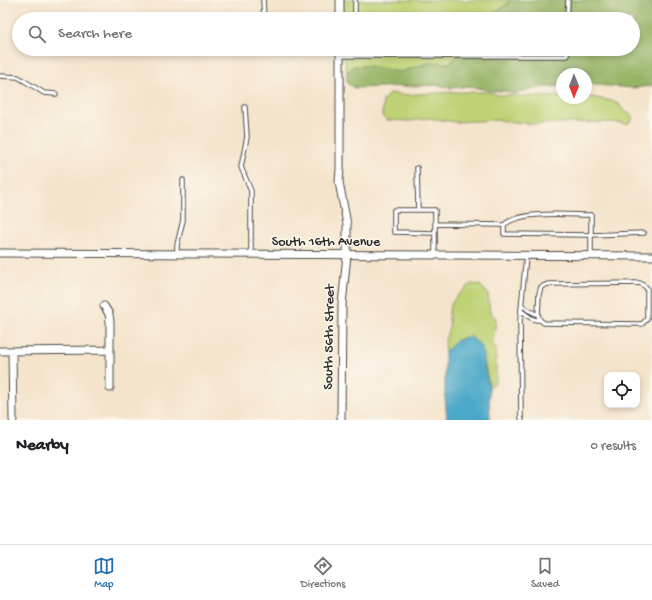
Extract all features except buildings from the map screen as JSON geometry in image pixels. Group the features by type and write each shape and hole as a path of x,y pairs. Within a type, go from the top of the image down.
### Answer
{"street":[{"path":"340,0 340,12"},
{"name":"South 56th Street","path":"340,56 339,182 347,224 347,255 342,305 342,420"},
{"name":"South 16th Avenue","path":"0,253 652,256"},
{"path":"104,306 109,314 110,322 110,388"},
{"path":"0,351 110,350"},
{"path":"12,351 12,420"}],"lane":[{"path":"263,0 264,12"},
{"path":"356,0 356,12"},
{"path":"567,12 568,0"},
{"path":"0,76 18,77 44,93 56,94"},
{"path":"245,107 247,137 241,167 251,191 252,254"},
{"path":"417,168 418,210"},
{"path":"177,254 177,246 183,220 183,180"},
{"path":"435,233 394,232 394,210 435,210 435,224 435,233 435,255"},
{"path":"435,224 504,225 508,221 525,215 591,215 591,255"},
{"path":"504,225 504,234 591,235 644,233"},
{"path":"522,420 521,311 526,255"},
{"path":"521,311 531,319 540,320 544,323 642,324 647,319 647,288 640,283 548,284 541,287 539,294 538,315 540,320"},
{"path":"522,305 538,315"}],"green space":[{"path":"342,0 510,0 494,12 342,12"},
{"path":"510,0 652,0 652,86 632,88 592,85 592,68 556,68 556,86 536,88 514,94 504,91 491,91 469,86 451,88 439,85 354,88 347,83 347,73 353,66 370,66 400,72 429,63 449,63 459,56 640,56 640,12 494,12"},
{"path":"344,56 459,56 449,63 429,63 400,72 353,66 347,73"},
{"path":"452,92 487,92 499,95 556,97 556,104 592,104 592,97 619,104 624,111 632,115 632,120 628,124 612,122 532,124 498,120 455,122 429,118 409,121 386,120 382,115 383,100 390,93 403,95"},
{"path":"471,284 480,285 488,294 490,313 496,318 493,344 496,350 496,382 489,387 482,347 469,336 457,340 445,352 444,346 449,327 450,307 457,296"}],"water":[{"path":"470,336 482,347 489,387 490,420 447,420 445,397 445,352 457,340"}]}
